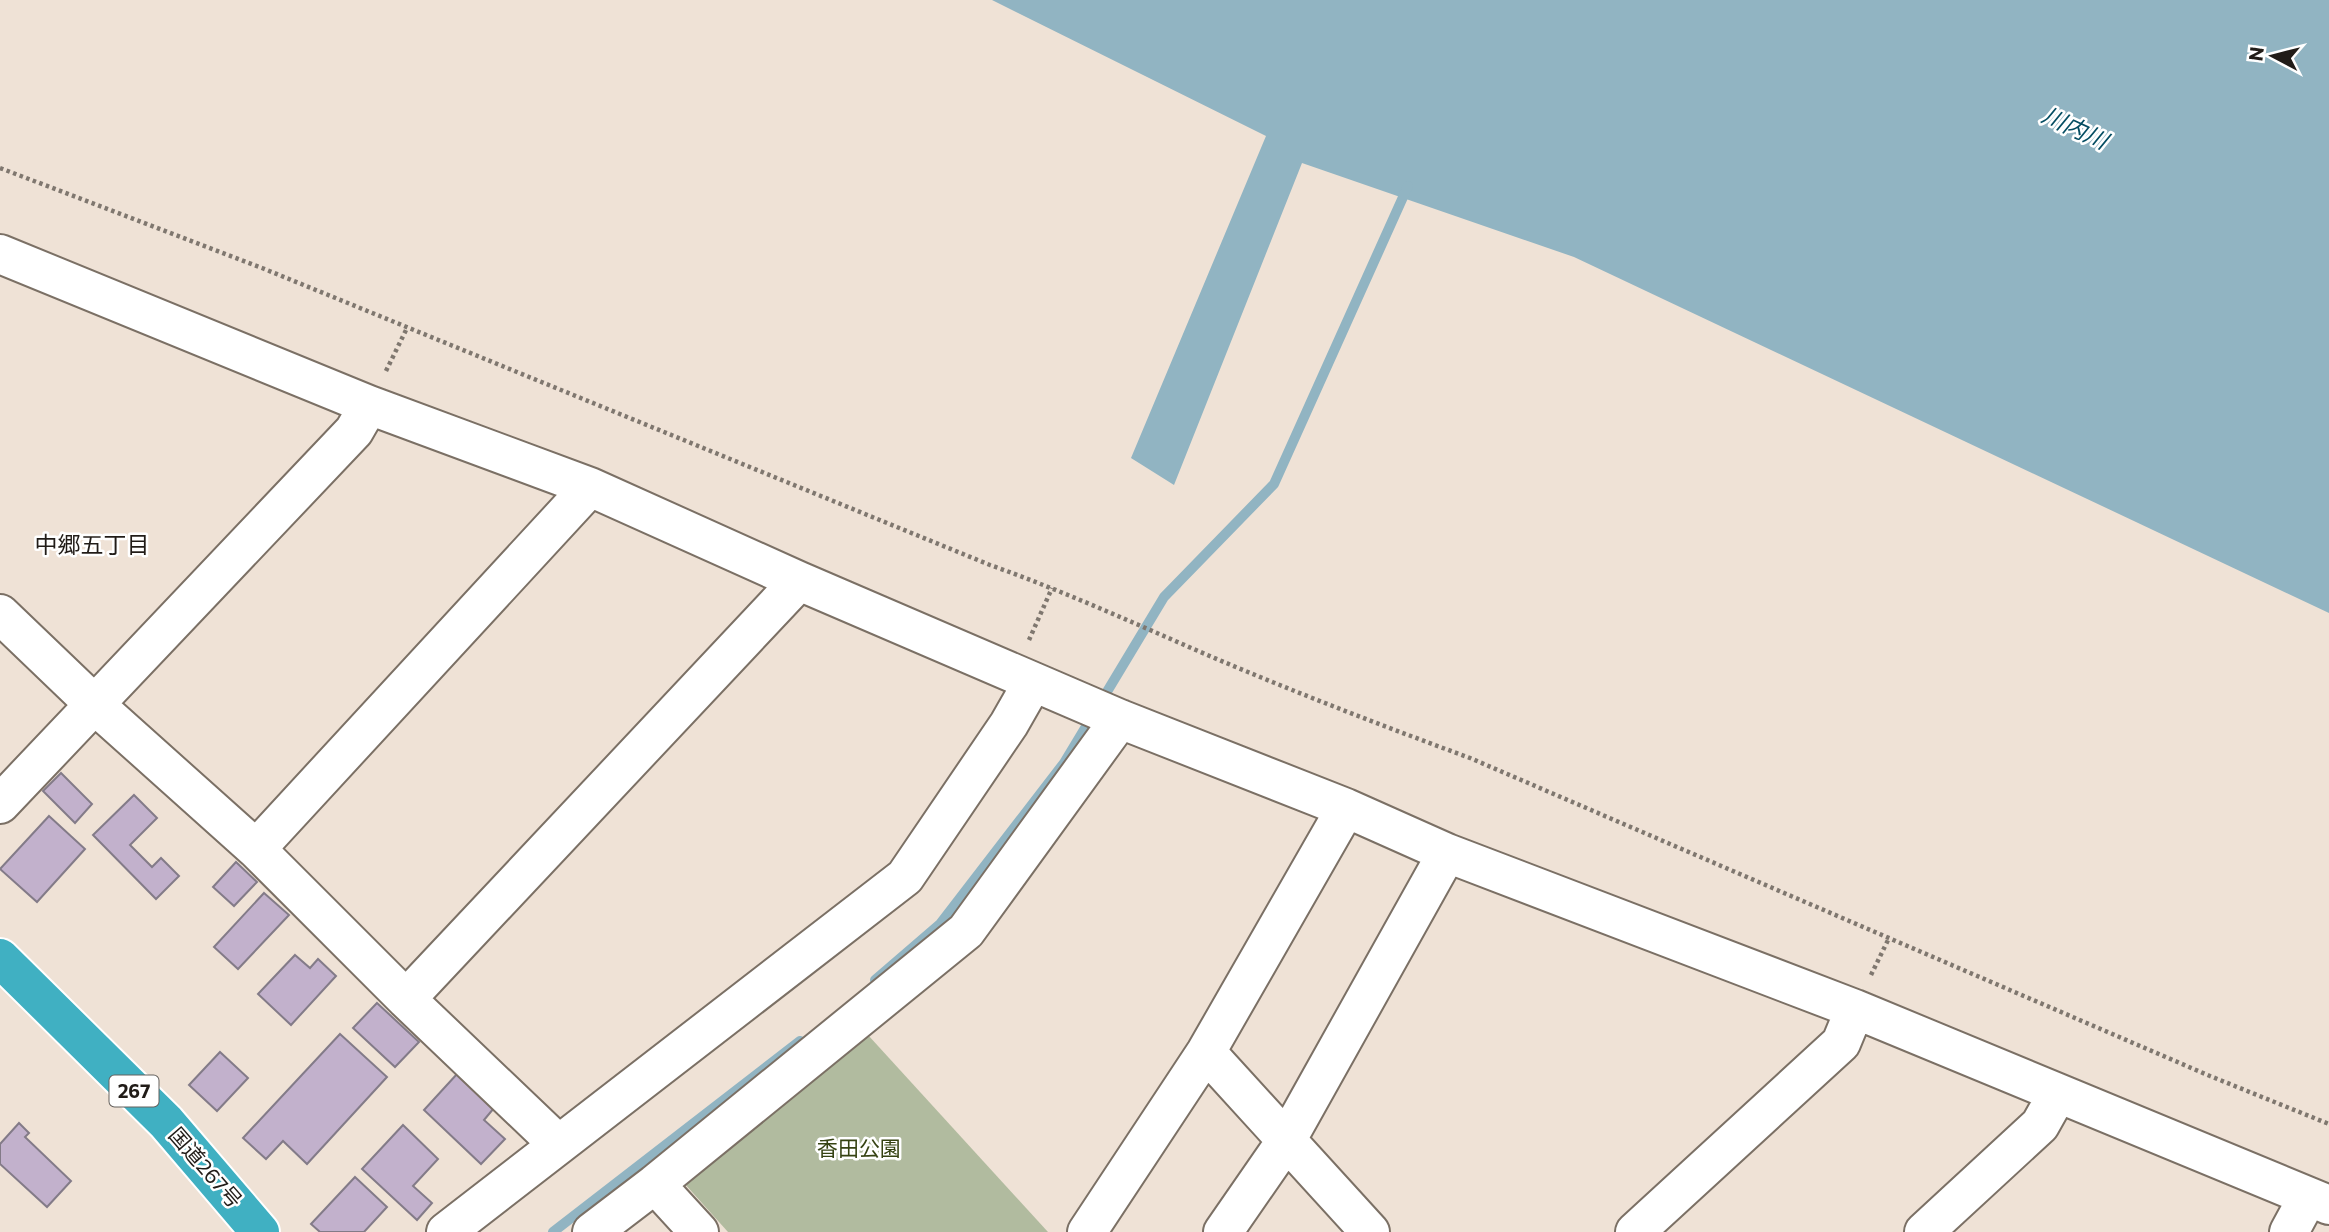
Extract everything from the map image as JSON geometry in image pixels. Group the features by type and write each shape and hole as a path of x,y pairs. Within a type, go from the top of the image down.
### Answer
{"highway":[{"name":"国道267号","path":"0,958 166,1122 260,1232"}],"street":[{"path":"0,254 369,405 590,487 799,581 1121,719 1346,808 1447,853 1855,1009 2318,1201 2289,1232"},
{"path":"0,804 354,431 369,405"},
{"path":"256,849 590,487"},
{"path":"406,999 799,581"},
{"path":"0,614 94,705 256,849 406,999 558,1144"},
{"path":"446,1232 905,877 1009,724 1023,677"},
{"path":"592,1232 655,1184 966,931 1121,719"},
{"path":"1087,1232 1206,1052 1346,808"},
{"path":"1223,1232 1286,1141 1447,853"},
{"path":"1635,1232 1841,1043 1855,1009"},
{"path":"1206,1052 1370,1232"},
{"path":"1924,1232 2040,1125 2058,1093"},
{"path":"655,1184 699,1232"}],"path":[{"path":"0,168 262,268 990,565 1053,587 1213,657 1372,722 1469,758 2210,1076 2329,1124"},
{"path":"369,405 407,328"},
{"path":"1023,677 1053,587"}],"green space":[{"name":"香田公園","path":"868,1035 1048,1232 728,1232 684,1183"}],"water":[{"name":"川内川","path":"992,0 2329,0 2329,613 1574,257 1302,163 1174,485 1131,458 1266,136"}],"building":[{"path":"61,773 92,804 75,823 43,791"},
{"path":"134,795 157,818 130,845 152,867 161,858 179,876 156,899 93,835"},
{"path":"49,816 85,849 37,902 0,869"},
{"path":"236,862 257,882 234,906 213,887"},
{"path":"264,893 289,915 238,969 214,947"},
{"path":"295,955 310,968 318,959 336,976 291,1025 258,994"},
{"path":"377,1003 419,1042 395,1067 353,1028"},
{"path":"340,1034 387,1077 307,1164 283,1141 266,1159 243,1138"},
{"path":"220,1052 248,1078 217,1111 189,1085"},
{"path":"457,1074 494,1108 484,1120 505,1139 481,1164 424,1110"},
{"path":"19,1123 29,1133 25,1137 71,1181 47,1207 0,1164 0,1144"},
{"path":"403,1125 438,1159 413,1186 432,1203 417,1220 362,1169"},
{"path":"355,1177 387,1207 364,1232 320,1232 311,1224"}],"waterway":[{"path":"875,980 940,924 1064,763 1164,597 1274,484 1408,186"},
{"path":"553,1232 800,1041"}],"district":[{"name":"中郷五丁目","path":"92,545"}]}
